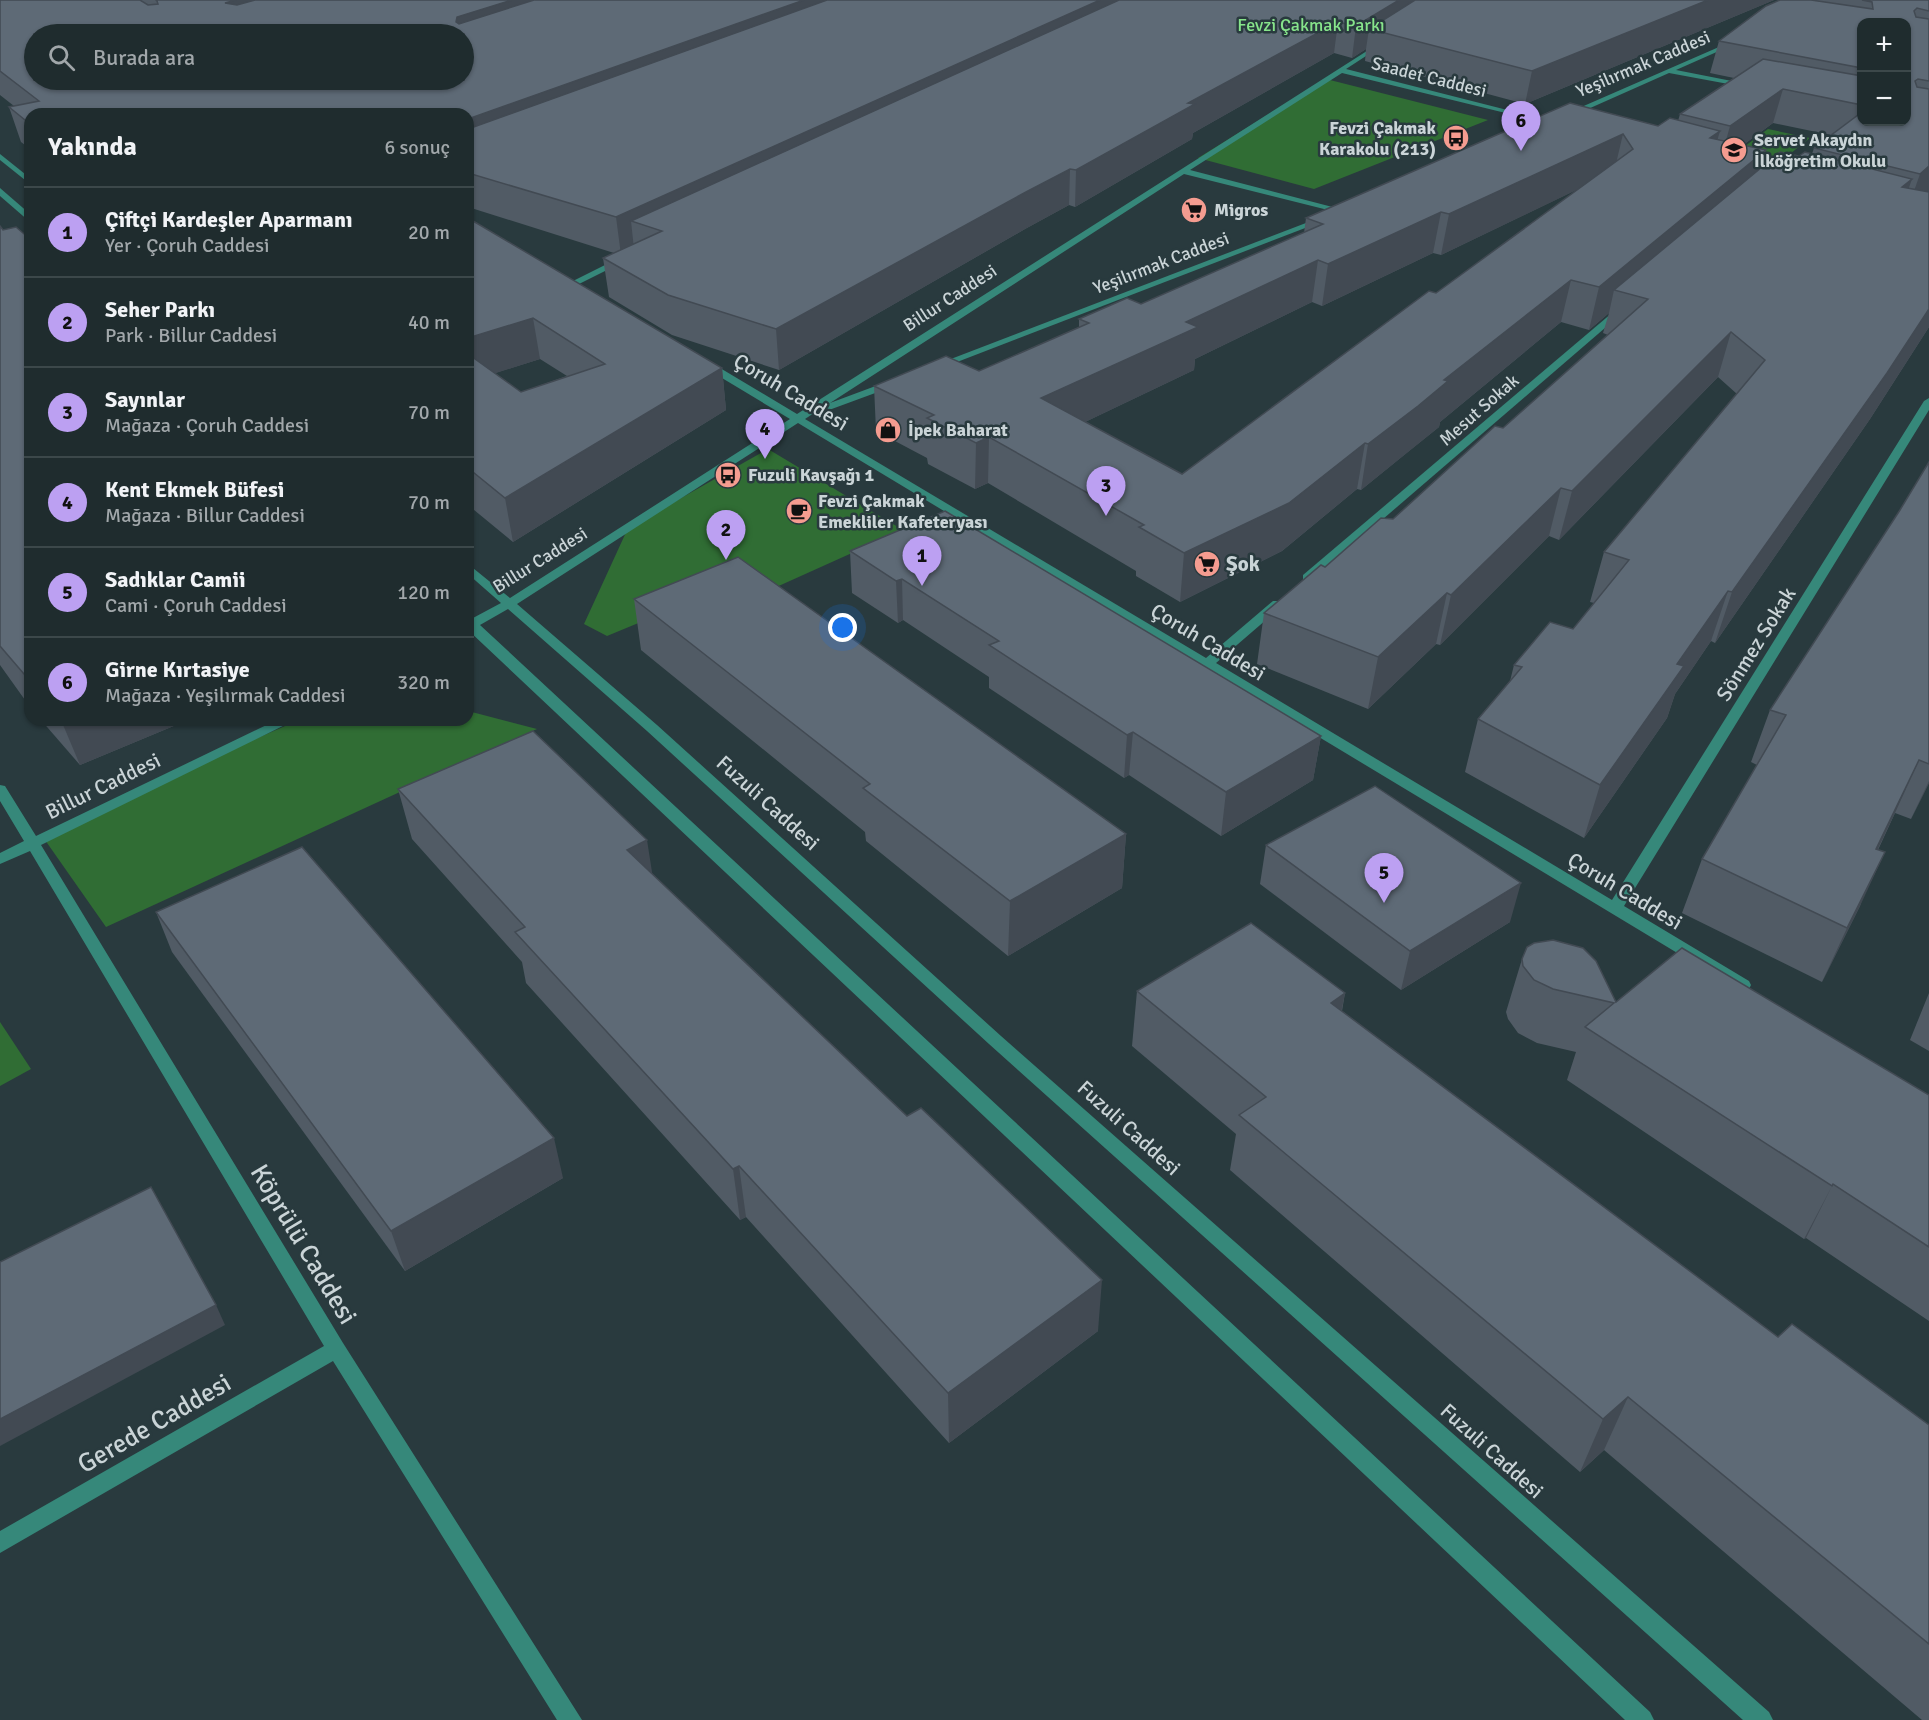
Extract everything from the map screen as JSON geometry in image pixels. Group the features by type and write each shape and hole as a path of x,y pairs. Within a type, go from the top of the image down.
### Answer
{"street":[{"name":"Yeşilırmak Caddesi","path":"1539,127 1749,36"},
{"name":"Billur Caddesi","path":"474,621 509,604 1390,38"},
{"name":"Saadet Caddesi","path":"1340,70 1562,125"},
{"path":"1669,71 1759,89"},
{"path":"0,156 24,177"},
{"path":"1184,171 1341,212"},
{"path":"0,191 24,213"},
{"name":"Yeşilırmak Caddesi","path":"920,372 1352,207"},
{"path":"574,284 628,258"},
{"name":"Mesut Sokak","path":"1298,586 1635,298"},
{"name":"Çoruh Caddesi","path":"696,357 1757,993"},
{"path":"797,419 897,381"},
{"name":"Sönmez Sokak","path":"1615,908 1929,401"},
{"name":"Fuzuli Caddesi","path":"474,573 652,728 1004,1048 1761,1720"},
{"path":"1207,664 1289,594"},
{"path":"474,628 1642,1720"},
{"name":"Billur Caddesi","path":"0,859 276,726"},
{"name":"Köprülü Caddesi","path":"0,789 336,1349 570,1720"},
{"name":"Gerede Caddesi","path":"0,1543 336,1349"}],"green space":[{"path":"1326,79 1488,120 1314,189 1198,158"},
{"path":"1768,129 1810,138 1781,161 1737,152"},
{"path":"768,449 903,530 772,589 711,593 607,636 584,624 628,528"},
{"path":"474,713 537,729 106,927 45,840 181,771 285,726 474,726"},
{"path":"0,1022 31,1069 0,1086"}],"building":[{"path":"0,0 140,0 148,5 158,4 156,0 236,0 225,3 237,5 255,0 512,0 457,17 456,22 459,24 24,24 24,89 0,71"},
{"path":"534,0 804,0 474,117 474,108 24,108 24,119 9,107 39,101 25,90 474,90 474,24 459,24"},
{"path":"827,0 1100,0 616,217 474,175 474,127"},
{"path":"1119,0 1399,0 1356,26 1338,22 1188,103 1195,104 1076,170 1070,169 1026,192 776,329 668,295 603,258 662,231 631,221"},
{"path":"1415,0 1708,0 1532,71 1369,29"},
{"path":"1780,0 1811,0 1873,9 1872,2 1862,0 1929,0 1929,11 1917,8 1914,11 1916,17 1929,19 1929,81 1918,79 1915,81 1917,87 1929,89 1929,166 1920,174 1814,148 1857,116 1857,126 1911,126 1911,18 1857,18 1857,67 1719,41 1766,6"},
{"path":"1763,59 1857,75 1857,104 1783,89 1730,126 1680,114"},
{"path":"1570,103 1658,126 1670,118 1720,131 1710,138 1766,150 1599,287 1571,280 1444,380 1448,381 1418,406 1368,444 1365,443 1289,503 1184,553 1139,527 1144,525 989,437 976,443 927,418 934,415 874,386 946,356 979,371 1089,323 1079,319 1127,298 1141,304 1323,224 1306,218","holes":["1623,134 1633,149 1436,293 1429,291 1182,474 1041,398 1198,327 1186,322 1318,260 1328,264 1441,212 1449,214"]},
{"path":"1780,152 1799,156 1805,152 1912,179 1902,187 1929,192 1929,309 1887,373 1732,592 1728,591 1677,664 1684,666 1600,785 1478,719 1522,667 1514,665 1550,622 1573,629 1629,560 1604,552 1765,360 1731,332 1572,491 1561,488 1451,595 1447,593 1378,657 1264,613 1321,565 1325,567 1381,518 1393,519 1495,426 1503,428 1648,299 1614,290"},
{"path":"474,222 722,368 505,498 474,473 474,358 521,392 605,364 533,318 474,336"},
{"path":"0,226 3,230 16,227 24,234 24,674 0,646"},
{"path":"1929,462 1929,764 1919,760 1876,849 1885,852 1847,928 1702,859 1786,715 1770,710"},
{"path":"945,511 1321,736 1226,792 1133,732 1127,735 989,645 999,641 902,579 896,581 850,551"},
{"path":"738,557 1126,834 1010,901 863,788 870,784 634,599"},
{"path":"533,731 647,840 627,850 907,1116 921,1108 1102,1280 948,1393 739,1166 733,1169 515,932 525,927 398,789"},
{"path":"1375,786 1521,883 1410,951 1266,845"},
{"path":"302,847 554,1138 391,1231 156,912"},
{"path":"1251,923 1345,993 1331,1003 1778,1337 1792,1324 1929,1425 1929,1644 1628,1397 1603,1419 1239,1115 1266,1097 1137,991"},
{"path":"1553,940 1583,948 1596,961 1616,1002 1682,948 1929,1095 1929,1247 1585,1027 1614,1003 1553,989 1534,980 1523,966 1522,959 1527,947 1534,943"},
{"path":"151,1187 216,1305 0,1419 0,1262"}],"place":[{"name":"Fevzi Çakmak Karakolu (213)","path":"1456,138"},
{"name":"Servet Akaydın İlköğretim Okulu","path":"1734,150"},
{"name":"Girne Kırtasiye","path":"1521,151"},
{"name":"Migros","path":"1194,210"},
{"name":"İpek Baharat","path":"888,430"},
{"name":"Kent Ekmek Büfesi","path":"765,459"},
{"name":"Fuzuli Kavşağı 1","path":"728,475"},
{"name":"Fevzi Çakmak Emekliler Kafeteryası","path":"799,511"},
{"name":"Sayınlar","path":"1106,516"},
{"name":"Seher Parkı","path":"726,560"},
{"name":"Şok","path":"1207,564"},
{"name":"Çiftçi Kardeşler Aparmanı","path":"922,586"},
{"name":"Sadıklar Camii","path":"1384,903"}],"park label":[{"name":"Fevzi Çakmak Parkı","path":"1311,25"}]}
